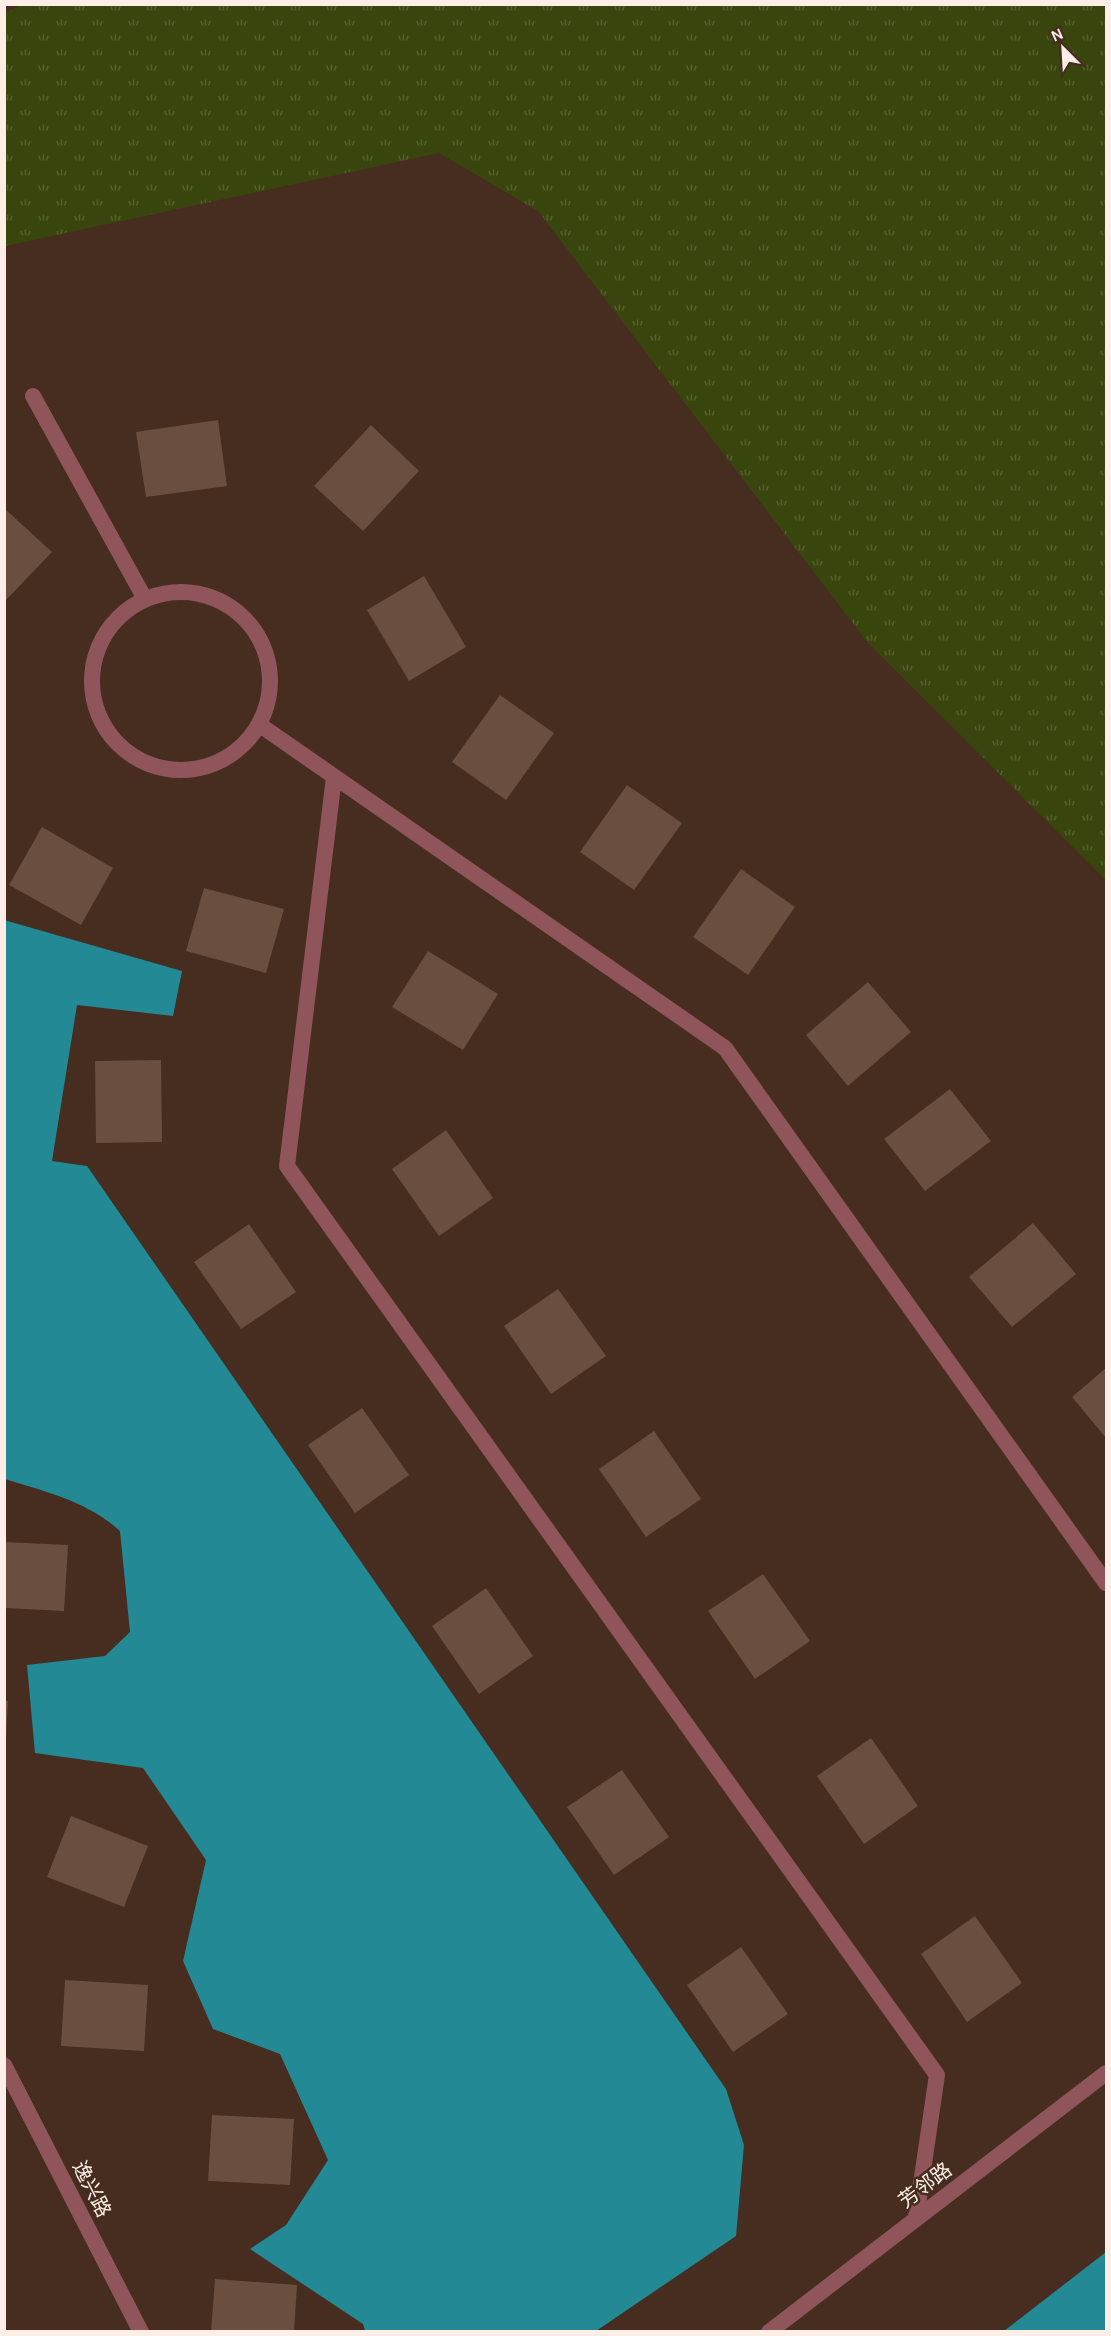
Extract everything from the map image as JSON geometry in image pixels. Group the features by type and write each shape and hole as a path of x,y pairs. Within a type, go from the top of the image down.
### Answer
{"street":[{"path":"33,396 145,599"},
{"path":"171,592 201,594 222,600 247,619 265,645 270,664 270,696 260,725 237,753 209,767 178,772 143,763 118,746 107,733 94,704 91,673 100,642 119,616 145,599 171,592"},
{"path":"260,725 725,1048 1107,1583"},
{"path":"334,777 287,1166 937,2075 916,2218"},
{"name":"逸兴路","path":"4,2065 141,2331"},
{"name":"芳邻路","path":"769,2331 1107,2073"}],"green space":[{"path":"24,4 1106,5 1106,880 868,643 538,211 439,153 5,246 5,13"}],"water":[{"path":"4,920 182,971 173,1016 77,1005 52,1161 87,1166 726,2089 744,2145 736,2236 596,2331 365,2331 363,2324 250,2249 286,2225 328,2160 280,2054 213,2029 183,1961 206,1860 143,1768 35,1753 27,1665 105,1656 130,1632 120,1531 80,1505 51,1493 5,1479"},
{"path":"1106,2252 1106,2331 1004,2331"}],"building":[{"path":"218,420 227,486 146,497 136,432"},
{"path":"371,425 419,471 363,531 314,486"},
{"path":"4,508 52,552 4,602"},
{"path":"424,576 466,647 409,681 367,610"},
{"path":"500,695 554,733 506,800 452,762"},
{"path":"627,785 682,823 634,890 580,852"},
{"path":"42,827 113,868 81,925 9,885"},
{"path":"741,869 795,907 748,975 693,937"},
{"path":"204,888 284,909 266,973 186,951"},
{"path":"428,951 498,994 463,1050 392,1007"},
{"path":"868,982 911,1032 848,1086 806,1035"},
{"path":"161,1060 162,1142 96,1143 95,1061"},
{"path":"950,1089 991,1141 925,1191 884,1139"},
{"path":"446,1130 493,1198 439,1236 392,1169"},
{"path":"1033,1223 1076,1274 1012,1327 969,1277"},
{"path":"249,1224 296,1292 241,1329 194,1262"},
{"path":"558,1289 606,1356 551,1394 504,1326"},
{"path":"1106,1368 1106,1438 1072,1397"},
{"path":"362,1408 409,1475 355,1513 308,1445"},
{"path":"654,1431 701,1499 646,1537 599,1469"},
{"path":"4,1542 68,1545 64,1611 4,1608"},
{"path":"763,1574 810,1641 755,1679 708,1611"},
{"path":"486,1588 533,1656 479,1694 432,1626"},
{"path":"4,1701 8,1701 6,1737 4,1737"},
{"path":"871,1738 918,1806 864,1844 817,1776"},
{"path":"622,1770 669,1837 614,1875 567,1807"},
{"path":"71,1816 148,1846 124,1907 47,1877"},
{"path":"975,1916 1022,1983 967,2022 921,1954"},
{"path":"741,1947 788,2014 733,2052 687,1985"},
{"path":"65,1980 148,1985 144,2051 61,2046"},
{"path":"212,2115 294,2119 290,2185 208,2181"},
{"path":"215,2279 297,2285 294,2332 211,2332"}]}
